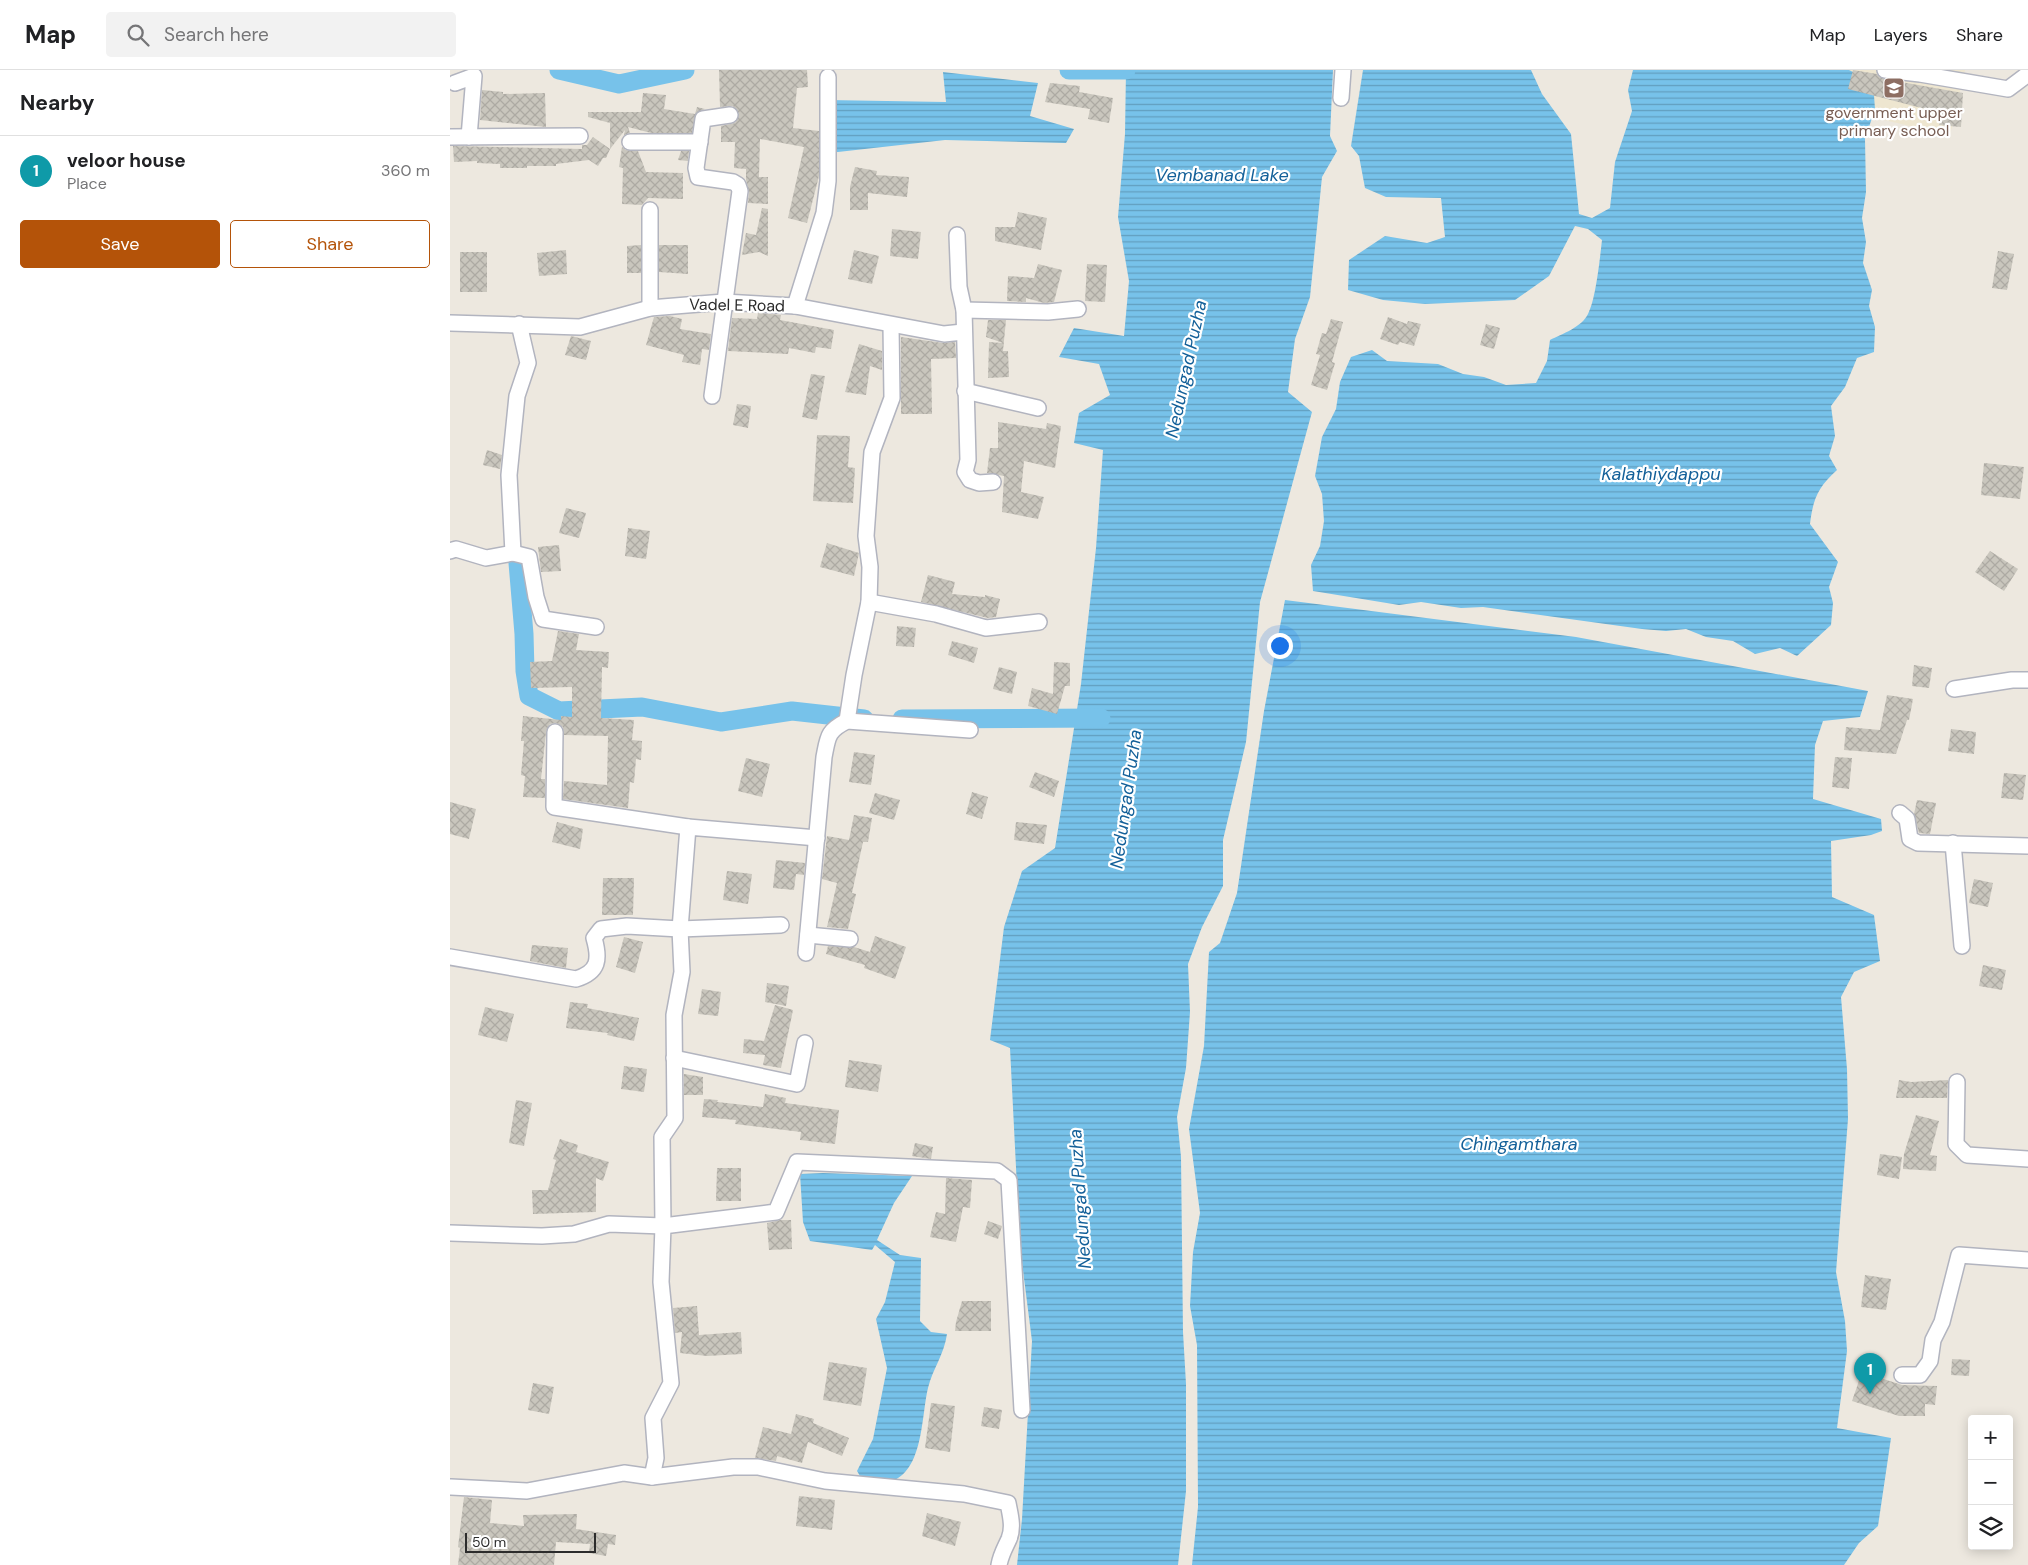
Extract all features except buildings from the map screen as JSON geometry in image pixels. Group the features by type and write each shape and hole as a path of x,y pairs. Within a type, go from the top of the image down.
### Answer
{"street":[{"path":"1341,98 1343,70"},
{"path":"1885,70 1920,74 2008,90 2028,74"},
{"path":"456,83 474,76 469,137"},
{"path":"795,306 824,213 828,181 828,77"},
{"path":"712,396 740,192 738,185 733,182 698,177 696,168 703,119 730,115"},
{"path":"450,137 580,136"},
{"path":"630,142 700,142"},
{"path":"650,210 650,308"},
{"path":"957,235 959,287 964,310 963,332 968,460 965,472 970,480 978,483 993,482"},
{"name":"Vadel E Road","path":"450,322 580,327 650,308 724,302 795,306 944,334 963,332"},
{"path":"964,310 1048,312 1078,309"},
{"path":"513,553 509,476 517,396 528,364 518,324"},
{"path":"848,718 854,675 869,602 870,567 866,536 872,452 892,398 891,325"},
{"path":"965,391 1038,408"},
{"path":"450,551 456,549 486,558 513,553 529,557 536,597 544,619 596,626"},
{"path":"869,602 936,614 986,628 1039,622"},
{"path":"1954,689 2012,680 2028,680"},
{"path":"806,953 824,757 828,735 833,728 848,718 970,730"},
{"path":"555,732 554,807 688,826 817,838"},
{"path":"1900,812 1907,819 1910,839 1918,843 2028,846"},
{"path":"652,1477 656,1458 653,1418 671,1383 661,1282 663,1226 662,1137 675,1118 674,1015 682,972 680,929 688,826"},
{"path":"1953,843 1962,946"},
{"path":"450,957 576,979 587,976 593,970 598,952 594,938 601,929 628,926 680,929 781,925"},
{"path":"808,935 850,939"},
{"path":"674,1058 797,1084 805,1044"},
{"path":"1957,1082 1956,1144 1967,1155 2028,1160"},
{"path":"450,1233 542,1236 574,1234 609,1224 663,1226 776,1212 797,1162 997,1171 1009,1180 1022,1410"},
{"path":"1902,1375 1920,1375 1930,1361 1933,1340 1942,1322 1959,1255 2028,1260"},
{"path":"450,1487 527,1491 624,1473 652,1477 733,1467 758,1467 825,1481 964,1494 1008,1503 1012,1519 1010,1537 1001,1554 999,1565"}],"shaded area":[{"name":"government upper primary school","path":"1831,70 1965,70 1950,135 1822,106"}],"water":[{"name":"Vembanad Lake","path":"1126,70 1333,70 1330,136 1337,151 1322,177 1310,297 1295,339 1288,392 1312,412 1260,602 1246,742 1223,840 1223,886 1202,927 1188,964 1190,1012 1186,1068 1177,1117 1181,1157 1183,1332 1186,1384 1186,1491 1178,1565 1017,1565 1022,1519 1032,1341 1020,1247 1010,1048 990,1040 1004,927 1022,871 1055,848 1081,684 1096,548 1103,450 1074,443 1079,413 1110,395 1099,364 1059,357 1074,328 1124,336 1129,281 1118,217 1125,134"},
{"name":"Kalathiydappu","path":"1363,70 1531,70 1542,94 1571,134 1579,214 1592,218 1610,208 1615,162 1632,111 1628,90 1633,70 1849,70 1873,82 1875,109 1865,139 1866,192 1862,218 1866,242 1863,263 1872,290 1869,306 1875,327 1874,352 1857,358 1845,387 1831,406 1835,436 1829,456 1837,470 1825,482 1815,500 1810,524 1838,562 1829,587 1833,603 1831,625 1797,656 1780,648 1755,654 1733,641 1706,637 1686,629 1666,631 1642,629 1483,607 1461,608 1421,602 1399,605 1313,591 1311,565 1320,546 1324,521 1322,494 1315,476 1322,437 1336,409 1340,382 1351,357 1372,350 1387,361 1438,364 1463,374 1484,377 1506,385 1536,383 1547,361 1550,340 1577,326 1588,314 1599,267 1602,240 1588,229 1575,226 1549,276 1515,300 1425,304 1383,300 1348,290 1349,260 1385,236 1427,243 1445,237 1441,198 1386,197 1365,188 1359,156 1351,146"},
{"path":"943,72 1038,83 1030,116 1074,129 1066,143 945,140 829,153 827,100 946,102"},
{"name":"Chingamthara","path":"1285,600 1576,637 1868,691 1860,717 1823,721 1815,745 1813,799 1881,819 1882,831 1871,835 1831,841 1832,897 1874,915 1880,961 1854,972 1841,997 1847,1069 1848,1119 1836,1272 1845,1321 1847,1351 1837,1428 1891,1438 1878,1526 1859,1543 1844,1565 1192,1565 1198,1507 1197,1345 1190,1306 1193,1252 1200,1213 1189,1129 1204,1046 1209,952 1220,943 1237,893 1264,711"},
{"path":"800,1174 912,1176 894,1203 877,1240 900,1255 921,1258 920,1321 931,1332 947,1334 928,1388 922,1428 915,1455 909,1467 901,1476 887,1483 863,1481 857,1471 873,1439 887,1368 876,1319 885,1302 895,1262 875,1245 872,1250 810,1241 803,1222"}],"waterway":[{"path":"559,70 619,84 685,70"},
{"path":"1069,70 1126,70"},
{"path":"518,563 525,671 529,696 559,711 642,707 721,722 792,711 864,719"},
{"path":"902,719 1101,718"}],"place":[{"name":"government upper primary school","path":"1894,88"},
{"name":"veloor house","path":"1870,1394"}],"water label":[{"name":"Nedungad Puzha","path":"1186,369"},
{"name":"Nedungad Puzha","path":"1126,799"},
{"name":"Nedungad Puzha","path":"1080,1199"}]}
